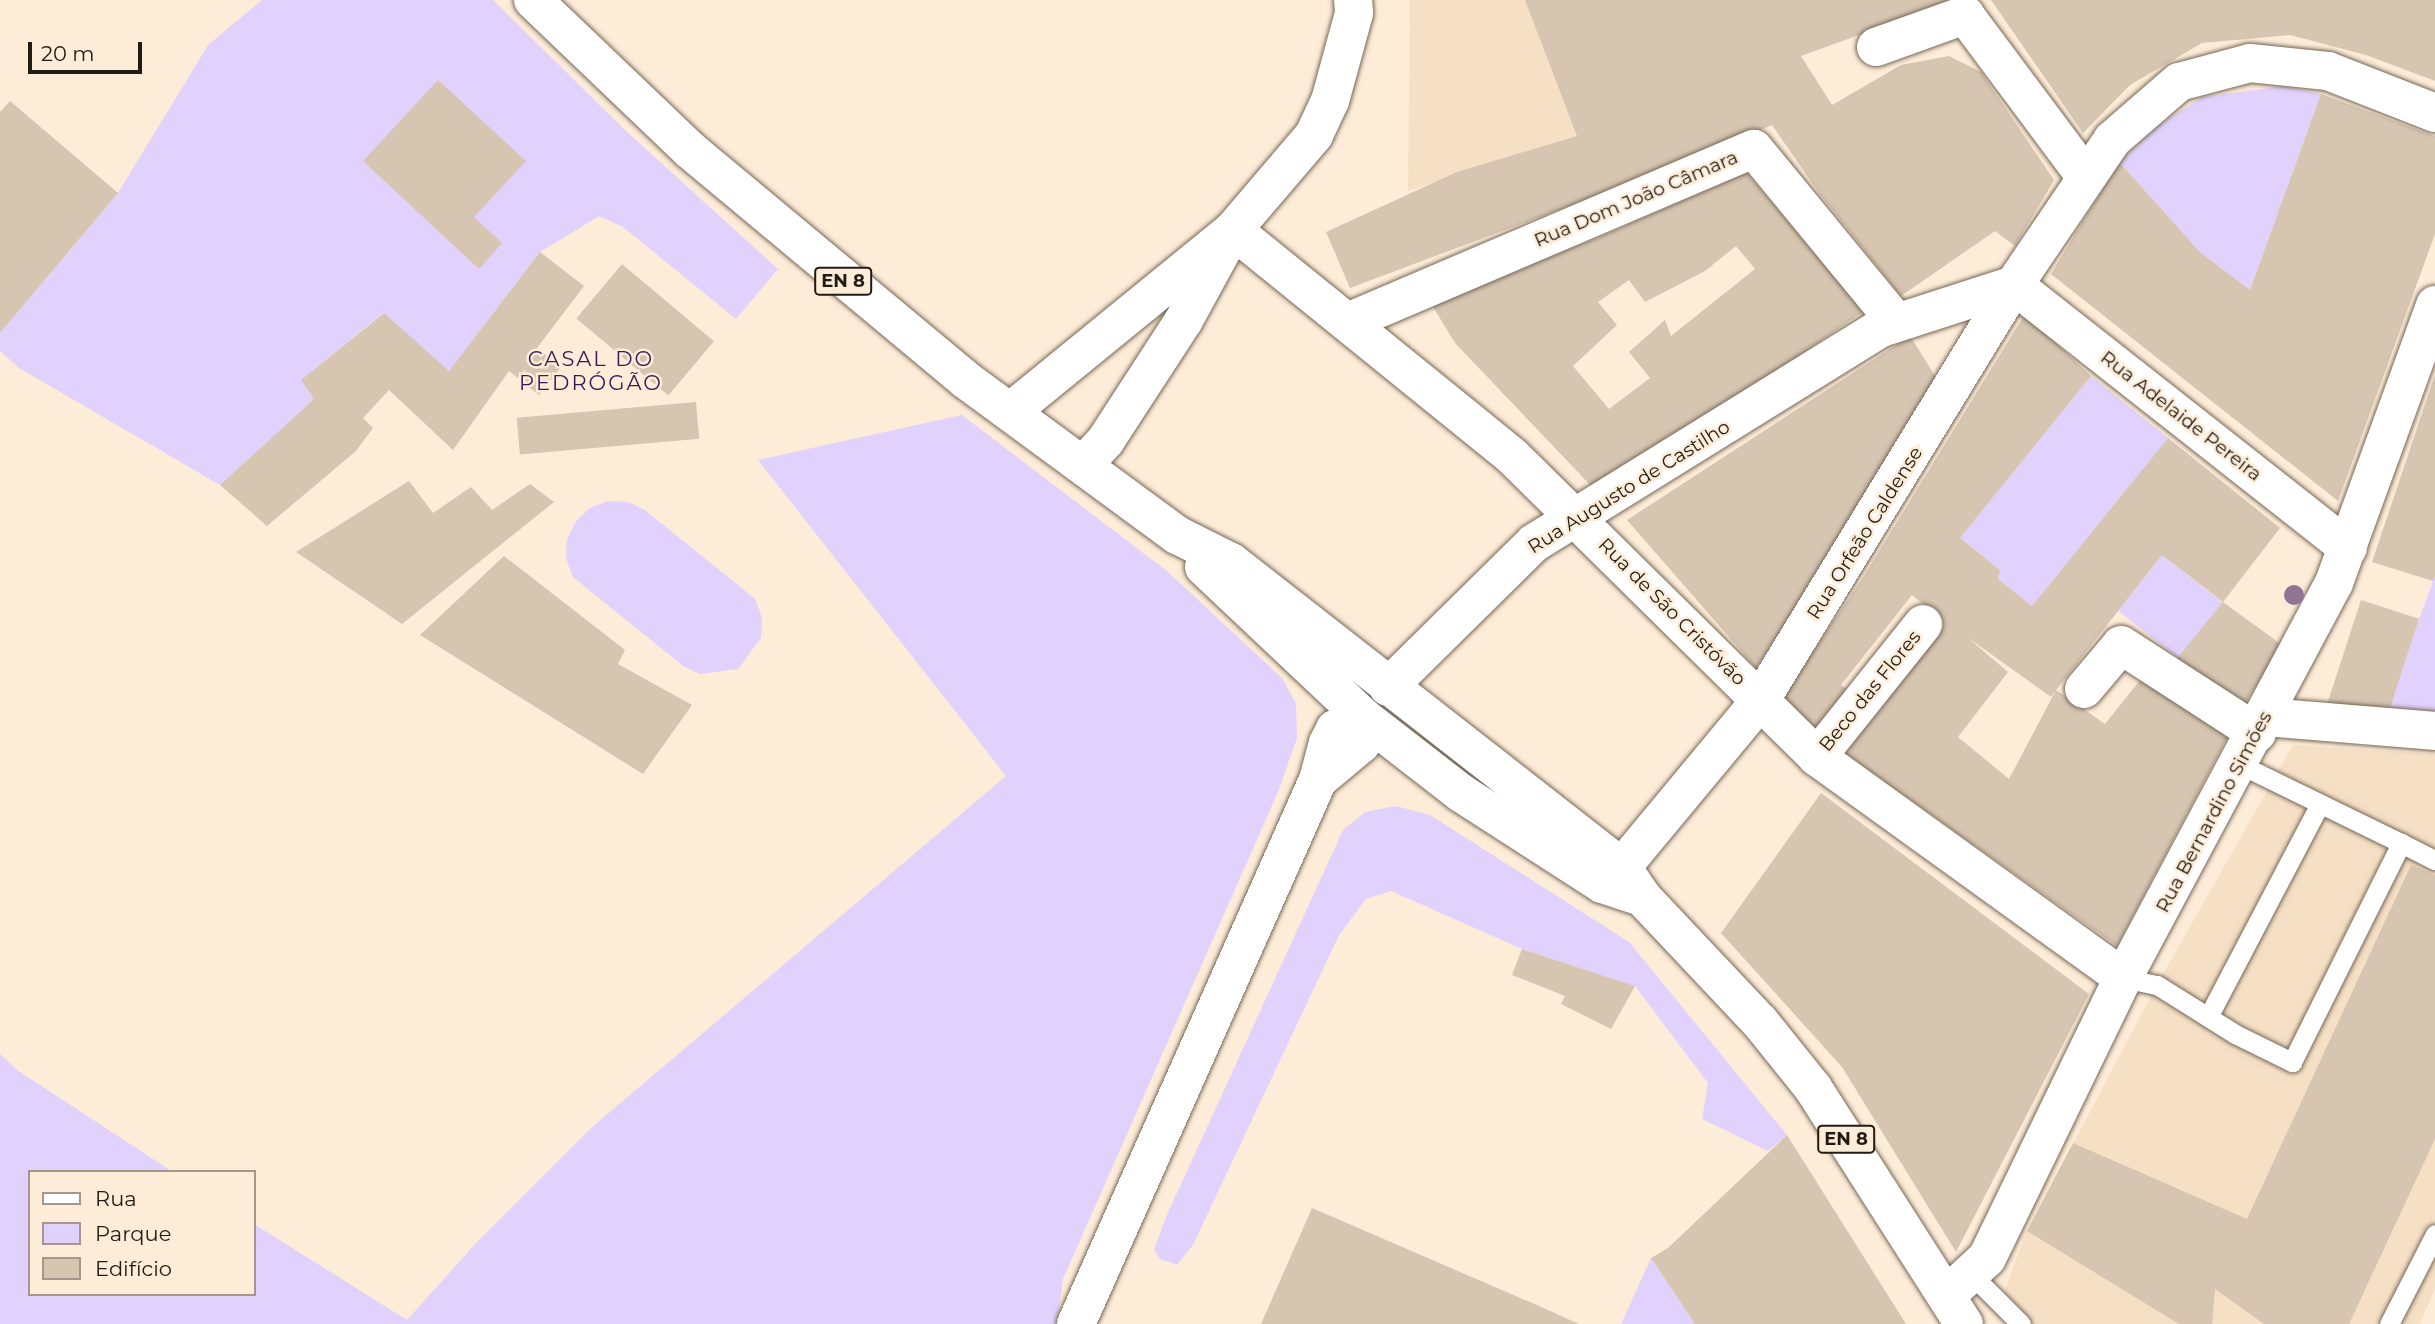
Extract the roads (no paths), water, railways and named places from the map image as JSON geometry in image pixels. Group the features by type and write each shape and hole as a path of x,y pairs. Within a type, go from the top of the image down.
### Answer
{"street":[{"name":"EN 8","path":"533,0 612,80 810,254 1010,412 1177,535 1231,562 1622,867 1643,898 1760,1022 1813,1088 1961,1297"},
{"path":"1010,412 1233,230 1314,135 1330,101 1354,13 1353,0"},
{"path":"1875,47 1965,15 2085,176"},
{"name":"Rua Orfeão Caldense","path":"1622,867 1760,701 2014,285 2085,176 2112,140 2179,82 2250,63 2328,71 2435,113"},
{"name":"Rua Dom João Câmara","path":"1350,321 1754,149 1896,322"},
{"path":"1083,466 1106,440 1184,320 1233,230"},
{"name":"Rua de São Cristóvão","path":"1233,230 1350,321 1580,519 1817,757 2123,978"},
{"path":"1896,322 2014,285"},
{"name":"Rua Adelaide Pereira","path":"2014,285 2347,548"},
{"name":"Rua Bernardino Simões","path":"1961,1297 1987,1258 2123,978 2255,738 2334,583 2435,304"},
{"name":"Rua Augusto de Castilho","path":"1363,717 1388,687 1534,543 1580,519 1896,322"},
{"name":"EN 8","path":"1177,535 1214,580 1363,717 1513,830 1602,884 1643,898"},
{"name":"Beco das Flores","path":"1817,757 1923,624"},
{"path":"2084,689 2121,645 2255,738 2435,731"},
{"path":"1076,1324 1318,780 1361,744 1363,717"}],"lane":[{"path":"2255,738 2320,803 2435,860"},
{"path":"2208,1017 2320,803"},
{"path":"2123,978 2157,985 2208,1017 2292,1062 2401,843"},
{"path":"2389,1324 2435,1234"},
{"path":"1961,1297 2021,1324"}],"district":[{"name":"CASAL DO PEDRÓGÃO","path":"591,371"}]}
